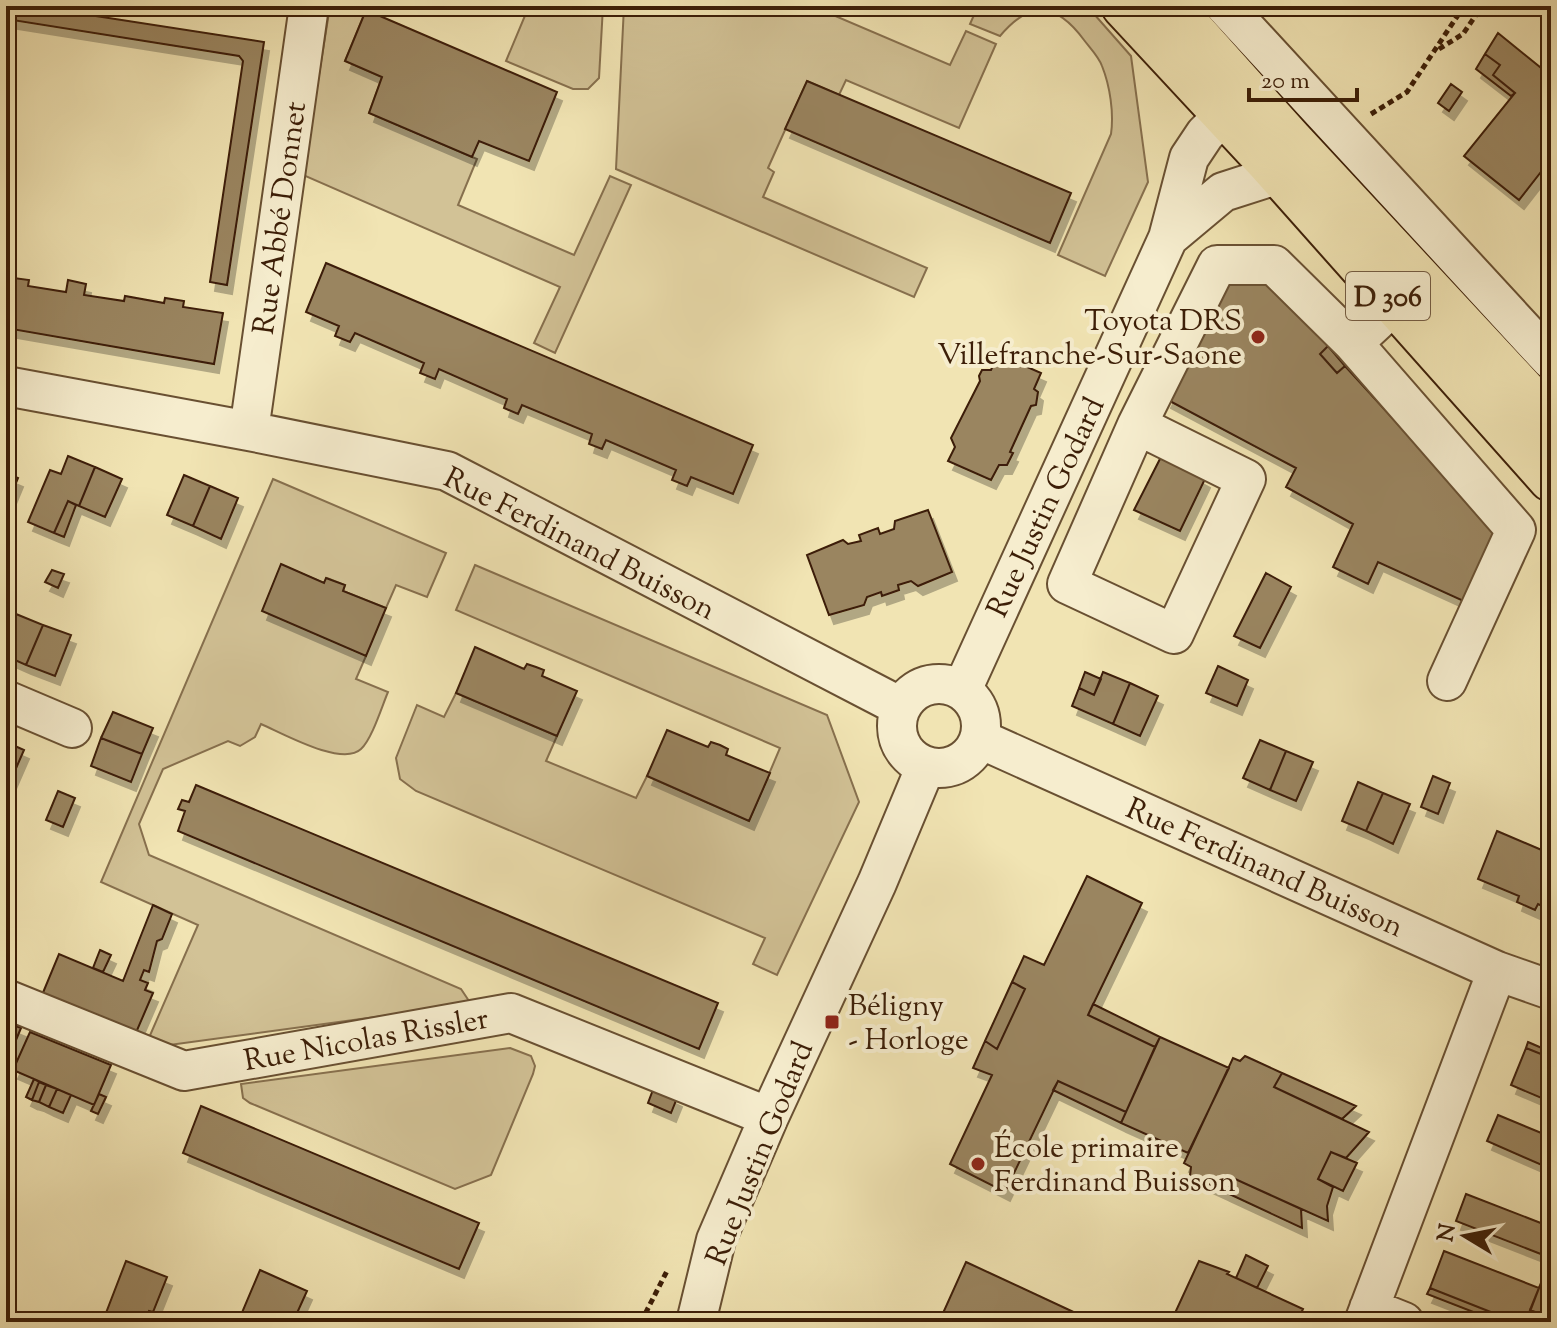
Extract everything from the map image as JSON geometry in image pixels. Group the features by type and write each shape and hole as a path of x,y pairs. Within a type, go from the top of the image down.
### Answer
{"main road":[{"name":"D 306","path":"1124,6 1255,94 1279,174 1551,479"},
{"name":"D 306","path":"1170,6 1255,94 1551,421"}],"street":[{"name":"Rue Abbé Donnet","path":"249,431 309,6"},
{"path":"1225,6 1255,94 1346,135 1551,360"},
{"name":"Rue Justin Godard","path":"962,690 1168,238 1189,158 1205,134 1255,94"},
{"name":"Rue Justin Godard","path":"1168,238 1223,192 1279,174"},
{"path":"1137,425 1246,479 1174,634 1067,584 1137,425 1217,265 1274,265 1353,343 1516,530 1447,681"},
{"path":"1353,343 1395,304"},
{"name":"Rue Ferdinand Buisson","path":"6,386 447,471 901,707"},
{"path":"934,683 948,684 962,690 979,711 982,725 980,739 973,751 952,767 939,769 913,760 898,736 897,722 901,707 921,687 934,683"},
{"path":"6,700 72,728"},
{"name":"Rue Ferdinand Buisson","path":"980,739 1497,971 1551,990"},
{"name":"Rue Justin Godard","path":"696,1322 716,1240 877,883 926,766"},
{"path":"1404,1322 1366,1315 1497,971"},
{"name":"Rue Nicolas Rissler","path":"6,999 184,1071 511,1013 769,1117"}],"path":[{"path":"1346,135 1358,121 1407,92 1464,6"},
{"path":"1434,52 1463,34 1482,6"}],"shaded area":[{"path":"330,6 355,6 366,10 345,61 382,77 369,113 477,159 458,205 574,255 610,176 631,185 555,353 534,343 560,287 303,175"},
{"path":"529,6 603,6 599,78 588,89 573,89 506,61"},
{"path":"624,6 812,6 950,65 966,31 996,44 959,128 846,80 839,95 807,81 768,168 774,172 763,197 927,268 914,297 616,169"},
{"path":"978,6 1087,6 1131,56 1148,182 1105,276 1058,255 1111,134 1111,100 1101,63 1074,27 1053,13 1032,11 1011,24 1000,36 970,24"},
{"path":"273,479 446,553 427,597 396,585 386,608 343,591 345,585 327,578 324,583 281,565 366,656 356,679 388,692 373,730 361,749 340,754 312,747 261,724 255,737 240,746 228,741 163,769 139,824 149,855 461,989 471,1004 162,1046 148,1040 198,925 101,882"},
{"path":"475,565 827,715 859,802 777,975 753,964 765,938 416,791 400,779 396,758 417,705 444,717 456,693 557,736 546,761 636,798 647,776 749,821 780,748 456,610"},
{"path":"510,1048 531,1056 535,1066 533,1074 491,1175 455,1189 243,1098 241,1084"}],"building":[{"path":"6,6 31,6 264,42 227,285 210,282 243,61 239,56 6,19"},
{"path":"366,10 557,92 529,161 479,141 472,157 369,113 382,77 345,61"},
{"path":"1498,33 1551,76 1551,159 1519,200 1464,156 1515,93 1493,75 1500,65 1485,54"},
{"path":"1485,54 1500,65 1493,75 1515,93 1511,96 1476,69"},
{"path":"807,81 1071,193 1050,243 785,129"},
{"path":"1451,84 1462,92 1449,111 1438,103"},
{"path":"326,263 753,445 733,494 691,477 687,486 672,480 676,470 606,440 602,449 589,444 592,434 522,405 518,414 504,408 507,399 439,369 435,379 420,373 424,363 355,333 350,342 335,336 339,326 306,312"},
{"path":"6,277 29,280 28,286 66,292 68,280 86,284 84,295 124,301 125,296 164,303 165,298 184,301 183,307 223,313 214,364 6,328"},
{"path":"1267,279 1328,346 1320,354 1337,373 1345,366 1501,537 1470,604 1378,562 1368,584 1333,567 1353,524 1286,487 1296,468 1166,399 1230,280"},
{"path":"1328,346 1345,366 1337,373 1320,354"},
{"path":"998,354 1041,373 1034,389 1038,392 1036,405 1031,406 1007,465 999,465 991,480 948,461 955,447 951,438 980,381 979,376 982,370 991,370"},
{"path":"1162,455 1205,479 1180,531 1134,510"},
{"path":"68,456 95,467 79,506 68,501 54,533 28,522 50,470 61,474"},
{"path":"95,467 122,479 105,517 79,506"},
{"path":"6,473 18,478 6,507"},
{"path":"184,475 210,486 193,526 167,515"},
{"path":"210,486 238,498 221,539 193,526"},
{"path":"68,501 76,505 64,537 54,533"},
{"path":"928,510 952,572 918,586 911,581 898,585 899,590 867,597 864,605 829,615 807,555 843,540 848,544 861,541 859,535 878,528 880,534 894,529 895,521"},
{"path":"281,564 324,583 326,578 345,585 343,591 386,608 366,656 262,611"},
{"path":"52,570 64,574 58,588 45,582"},
{"path":"1266,573 1291,587 1260,648 1234,636"},
{"path":"16,614 43,625 26,665 6,656 6,640"},
{"path":"43,625 71,635 55,676 26,665"},
{"path":"475,647 524,669 527,664 544,670 542,676 577,691 557,736 456,693"},
{"path":"1218,666 1248,680 1237,706 1206,693"},
{"path":"1085,672 1101,679 1094,695 1079,688"},
{"path":"1103,672 1130,683 1113,724 1072,706 1079,688 1094,695"},
{"path":"1130,683 1158,696 1140,736 1113,724"},
{"path":"113,712 153,728 142,754 101,738"},
{"path":"667,730 708,747 711,742 720,745 728,749 726,755 770,773 749,821 647,776"},
{"path":"101,738 142,754 131,782 91,766"},
{"path":"1260,740 1286,751 1270,790 1243,778"},
{"path":"6,742 24,750 7,789 6,788"},
{"path":"1286,751 1313,762 1296,801 1270,790"},
{"path":"1433,776 1450,783 1438,814 1421,807"},
{"path":"1358,782 1383,793 1366,831 1342,821"},
{"path":"196,785 718,1003 699,1049 178,831 185,811 178,809 182,800 189,802"},
{"path":"58,791 75,798 63,827 46,820"},
{"path":"1383,793 1410,804 1393,844 1366,831"},
{"path":"1497,831 1551,854 1551,910 1538,904 1535,910 1517,902 1519,896 1478,879"},
{"path":"1087,876 1142,903 1088,1015 1155,1047 1126,1112 1058,1081 1005,1192 950,1164 992,1075 973,1068 985,1041 997,1049 1025,989 1012,982 1024,956 1044,965"},
{"path":"153,905 172,914 162,939 157,941 149,972 144,970 140,980 148,983 145,990 153,993 135,1035 42,995 59,954 123,981"},
{"path":"100,950 111,955 103,972 93,968"},
{"path":"1012,982 1025,989 997,1049 985,1041"},
{"path":"1093,1004 1160,1037 1155,1047 1088,1015"},
{"path":"6,1022 21,1028 6,1064"},
{"path":"30,1032 111,1065 94,1105 13,1070"},
{"path":"1160,1037 1229,1068 1188,1153 1121,1123"},
{"path":"1528,1042 1551,1052 1551,1058 1526,1048"},
{"path":"1526,1048 1551,1058 1551,1102 1511,1085"},
{"path":"1245,1056 1282,1073 1274,1087 1369,1132 1346,1158 1331,1152 1318,1179 1333,1187 1327,1206 1328,1221 1233,1178 1225,1192 1190,1176 1191,1167 1184,1163 1233,1058 1240,1061"},
{"path":"1282,1073 1356,1106 1342,1119 1274,1087"},
{"path":"34,1079 39,1082 32,1100 26,1097"},
{"path":"1058,1081 1126,1112 1121,1123 1053,1090"},
{"path":"39,1082 46,1085 39,1102 32,1100"},
{"path":"46,1085 57,1089 49,1107 39,1102"},
{"path":"654,1087 677,1098 671,1113 648,1103"},
{"path":"57,1089 71,1095 63,1113 49,1107"},
{"path":"99,1094 106,1097 98,1114 91,1111"},
{"path":"201,1106 479,1223 459,1269 183,1153"},
{"path":"1498,1115 1551,1137 1551,1169 1487,1141"},
{"path":"1331,1152 1357,1163 1343,1191 1318,1179"},
{"path":"1233,1178 1301,1209 1302,1228 1225,1192"},
{"path":"1466,1194 1551,1227 1551,1258 1456,1221"},
{"path":"1444,1251 1539,1288 1526,1322 1516,1322 1430,1288"},
{"path":"1246,1255 1268,1266 1257,1288 1236,1278"},
{"path":"126,1261 167,1277 153,1312 149,1311 145,1322 126,1322 106,1313"},
{"path":"1199,1261 1229,1272 1227,1274 1303,1309 1297,1322 1195,1322 1175,1313"},
{"path":"966,1262 1095,1322 939,1322"},
{"path":"260,1270 307,1291 293,1322 238,1322"},
{"path":"1545,1273 1551,1275 1551,1318 1530,1310"},
{"path":"1430,1288 1516,1322 1499,1322 1427,1294"},
{"path":"1530,1310 1551,1318 1551,1322 1529,1315"}],"place":[{"name":"Toyota DRS Villefranche-Sur-Saone","path":"1258,337"},
{"name":"Béligny - Horloge","path":"832,1022"},
{"name":"École primaire Ferdinand Buisson","path":"978,1164"}]}
